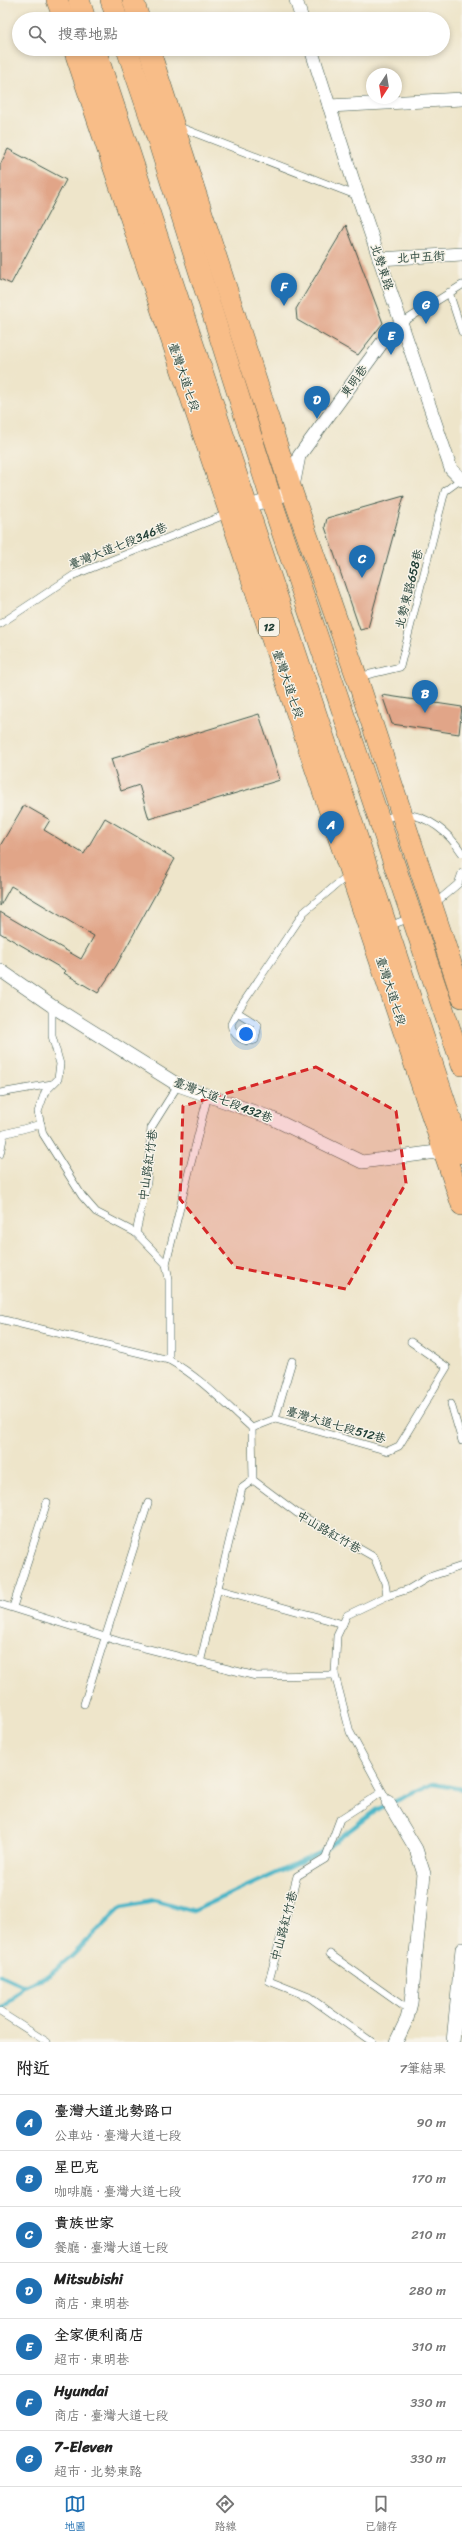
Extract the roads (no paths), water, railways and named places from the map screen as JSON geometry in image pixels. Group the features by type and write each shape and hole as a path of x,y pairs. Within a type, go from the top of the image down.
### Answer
{"main road":[{"path":"57,0 61,12"},
{"path":"79,0 83,12"},
{"path":"110,0 114,12"},
{"path":"133,0 137,12"},
{"name":"臺灣大道七段","path":"76,56 238,511 379,930 453,1152 462,1206"},
{"name":"臺灣大道七段","path":"97,56 204,374 238,511 352,872 379,930"},
{"path":"129,56 157,137 271,499 380,820 462,997"},
{"path":"151,56 292,492 357,678 402,814 422,911 462,1064"}],"street":[{"path":"296,0 300,12"},
{"name":"北勢東路","path":"313,56 400,324 451,469 461,480"},
{"path":"329,106 462,99"},
{"name":"北中五街","path":"379,259 462,254"},
{"name":"東明巷","path":"292,492 299,456 384,340 400,324"},
{"path":"238,511 292,492"},
{"name":"臺灣大道七段432巷","path":"0,970 52,1006 178,1084 269,1117 362,1162 453,1152"},
{"path":"385,1797 416,1849 424,1874 410,2011 396,2042"},
{"path":"453,2042 462,1949"}],"lane":[{"path":"174,125 358,196"},
{"path":"400,324 462,285"},
{"path":"449,292 462,332"},
{"name":"北勢東路658巷","path":"357,678 400,667 445,491 461,480"},
{"name":"臺灣大道七段346巷","path":"0,624 74,575 238,511"},
{"path":"380,820 402,814 416,816 439,826 462,853"},
{"path":"237,1012 258,1025 256,1040 245,1040 235,1034 231,1024 237,1012 304,912 352,872"},
{"path":"379,930 422,911 458,884 462,872"},
{"path":"52,1006 52,1036 60,1064 58,1079 45,1092 38,1112 43,1134 82,1196 96,1212 136,1233 166,1264"},
{"path":"0,1093 52,1084"},
{"name":"中山路紅竹巷","path":"136,1233 147,1182 151,1128 178,1084"},
{"path":"169,1360 169,1280 166,1264 208,1096"},
{"path":"0,1154 4,1134 41,1124"},
{"path":"0,1319 169,1360 202,1382 252,1428 253,1480 242,1488 200,1663"},
{"name":"臺灣大道七段512巷","path":"252,1428 275,1419 388,1451 399,1446 447,1367 411,1342"},
{"path":"275,1419 292,1361"},
{"path":"451,1404 462,1441"},
{"name":"中山路紅竹巷","path":"253,1480 297,1513 374,1557 386,1583 387,1596"},
{"path":"12,1607 47,1502"},
{"path":"84,1704 104,1636 148,1503"},
{"path":"385,1797 350,1732 335,1675 337,1636 347,1615 387,1596 409,1589 429,1577 462,1566"},
{"path":"217,1589 343,1624"},
{"path":"0,1604 104,1636 200,1663 256,1676 335,1675"},
{"name":"中山路紅竹巷","path":"371,2042 309,1997 269,1981 297,1876 325,1859 340,1819 385,1797"},
{"path":"330,1954 410,2011"},
{"path":"0,2014 47,2042"}],"waterway":[{"path":"0,1975 24,1986 47,1976 71,1957 122,1906 154,1900 193,1911 320,1853 376,1810 433,1784 462,1789"},
{"path":"0,2011 24,1986"}],"place":[{"name":"Hyundai","path":"284,306"},
{"name":"7-Eleven","path":"426,324"},
{"name":"全家便利商店","path":"391,355"},
{"name":"Mitsubishi","path":"317,419"},
{"name":"貴族世家","path":"362,578"},
{"name":"星巴克","path":"425,713"},
{"name":"臺灣大道北勢路口","path":"331,844"}]}
